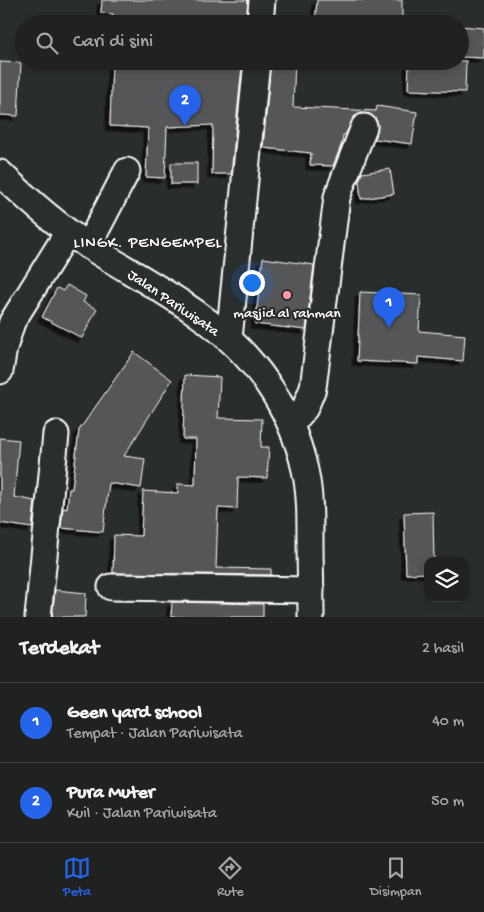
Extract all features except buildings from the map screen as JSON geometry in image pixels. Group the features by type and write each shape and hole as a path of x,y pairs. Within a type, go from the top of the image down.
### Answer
{"street":[{"path":"261,15 262,0"},
{"path":"229,339 256,70"},
{"path":"291,426 305,408 313,388 337,197 364,128"},
{"path":"0,371 4,348 12,322 78,239 127,171"},
{"name":"Jalan Pariwisata","path":"0,173 42,212 78,239 200,315 229,339 267,381 279,400 291,426 306,472 310,500 311,617"},
{"path":"38,617 56,434"},
{"path":"111,587 311,590"}],"place":[{"name":"Pura Muter","path":"185,126"},
{"name":"masjid al rahman","path":"287,295"},
{"name":"Geen yard school","path":"389,328"}],"district":[{"name":"LINGK. PENGEMPEL","path":"148,241"}]}
